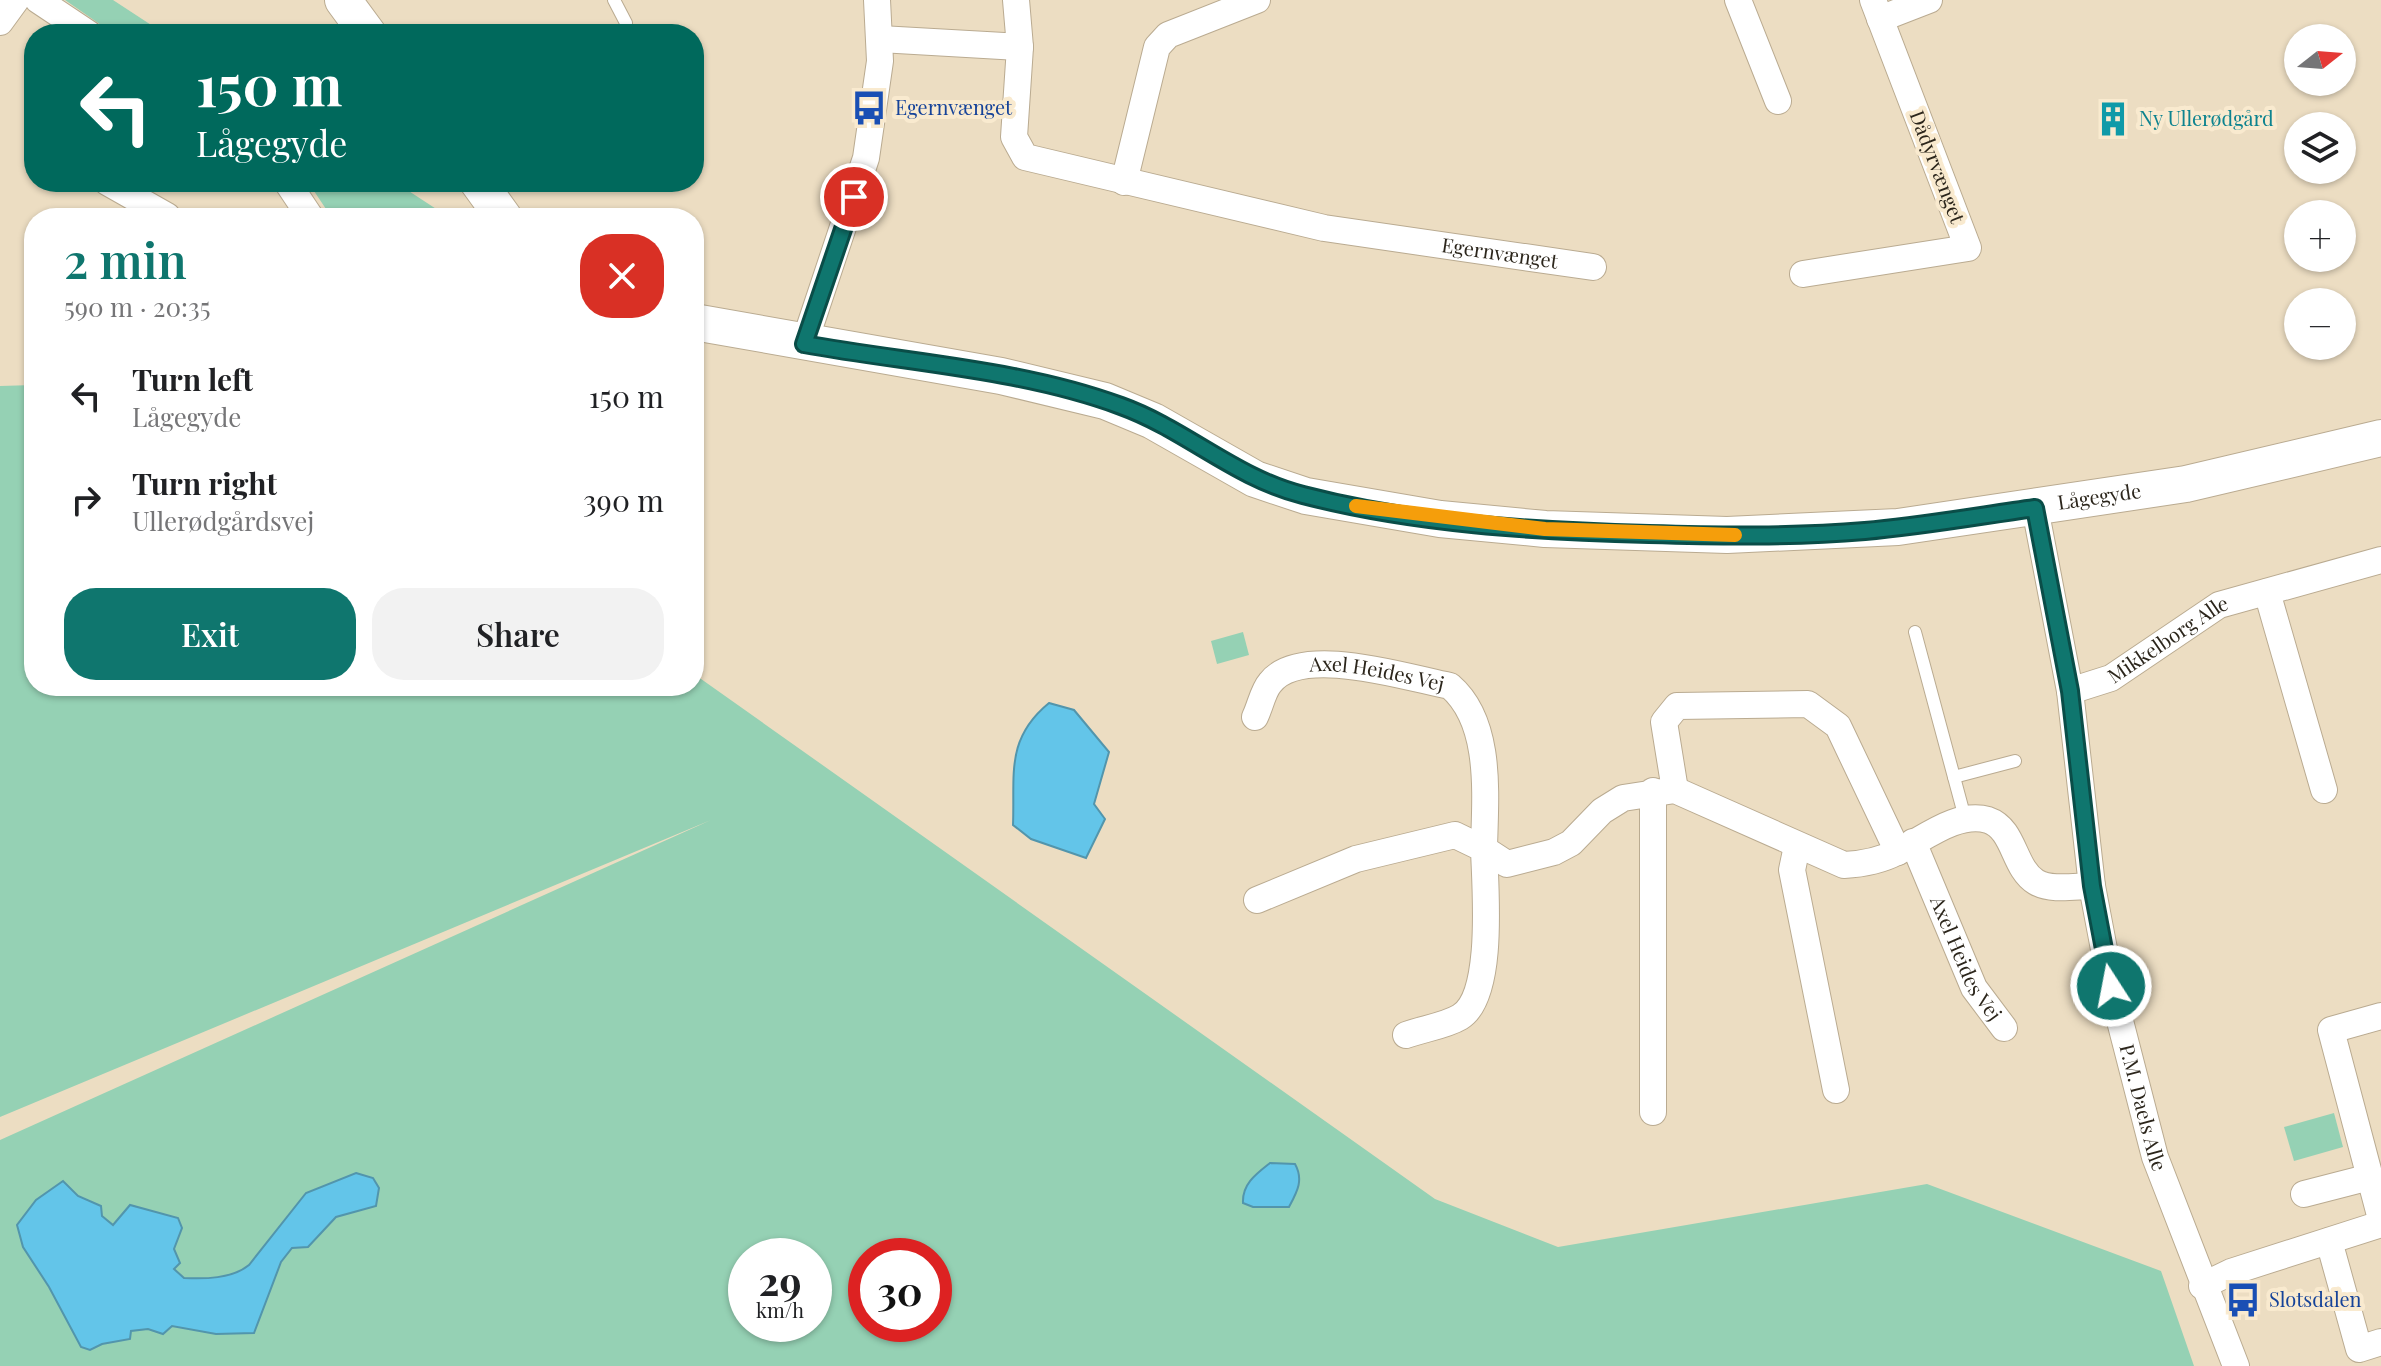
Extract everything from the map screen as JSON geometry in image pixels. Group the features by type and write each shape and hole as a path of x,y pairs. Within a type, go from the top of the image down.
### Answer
{"street":[{"path":"0,22 16,0"},
{"path":"38,0 74,24"},
{"path":"343,0 361,24"},
{"path":"804,344 866,158 874,112 880,39 877,0"},
{"name":"Egernvænget","path":"1016,0 1020,47 1014,137 1025,157 1324,228 1593,267"},
{"path":"1124,182 1157,47 1168,35 1257,0"},
{"path":"1738,0 1778,101"},
{"name":"Dådyrvænget","path":"1803,274 1968,248 1877,10 1929,0"},
{"path":"880,39 1020,47"},
{"path":"130,192 155,208"},
{"name":"Lågegyde","path":"704,324 804,344 1001,376 1093,397 1138,413 1236,469 1275,487 1349,505 1440,519 1590,532 1792,534 1898,527 2212,479 2381,438"},
{"name":"P.M. Daels Alle","path":"2035,508 2070,691 2092,886 2111,986 2155,1157 2202,1286 2236,1366"},
{"name":"Mikkelborg Alle","path":"2070,691 2111,678 2219,605 2381,560"},
{"path":"2267,592 2324,790"},
{"name":"Axel Heides Vej","path":"1255,717 1270,683 1285,671 1318,661 1450,686 1466,699 1485,766 1486,937 1477,995 1461,1017 1406,1035"},
{"name":"Axel Heides Vej","path":"1653,1112 1664,722 1677,706 1808,704 1838,726 1906,847 1974,988 2004,1028"},
{"path":"1257,900 1356,859 1455,835 1507,864 1554,852 1571,843 1602,811 1623,798 1664,790 1844,865 1868,864 1965,818 1989,821 2001,828 2019,863 2036,882 2053,886 2092,886"},
{"path":"1797,846 1792,870 1836,1090"},
{"path":"2202,1286 2231,1272 2381,1222 2331,1030 2381,1016"},
{"path":"2304,1194 2370,1177"},
{"path":"2329,1241 2359,1349 2381,1342"}],"lane":[{"path":"614,0 626,23"},
{"path":"1915,632 1965,818"},
{"path":"1954,777 2015,761"}],"green space":[{"path":"65,0 113,0 150,24 100,24"},
{"path":"315,192 410,192 435,208 325,208"},
{"path":"24,385 24,696 704,696 704,681 1435,1199 1558,1247 1927,1184 2161,1271 2194,1366 0,1366 0,1140 711,820 0,1117 0,386"},
{"path":"1243,632 1249,655 1217,664 1211,641"},
{"path":"2334,1113 2343,1147 2294,1161 2284,1127"}],"water":[{"path":"1049,703 1074,710 1109,752 1094,804 1105,819 1086,858 1031,839 1013,825 1015,759 1019,744 1025,730"},
{"path":"1270,1163 1295,1164 1298,1170 1298,1186 1289,1207 1253,1207 1243,1203 1247,1185"},
{"path":"356,1173 373,1178 379,1188 376,1206 336,1217 308,1247 292,1248 281,1262 254,1333 216,1334 172,1326 163,1334 148,1329 131,1331 130,1339 102,1344 90,1350 81,1347 49,1287 23,1247 17,1225 36,1200 63,1181 78,1196 101,1206 102,1216 113,1225 130,1205 178,1218 182,1228 174,1249 180,1263 174,1269 184,1278 218,1277 249,1265 306,1193"}],"slow traffic":[{"path":"1356,506 1440,519 1545,529 1735,535"}],"place":[{"name":"Egernvænget","path":"869,108"},
{"name":"Ny Ullerødgård","path":"2113,119"},
{"name":"Slotsdalen","path":"2243,1300"}],"route":[{"path":"854,197 804,344 1001,376 1122,406 1255,479 1306,496 1387,512 1494,525 1590,532 1704,535 1862,531 2035,508 2070,691 2092,886 2111,986"}]}
